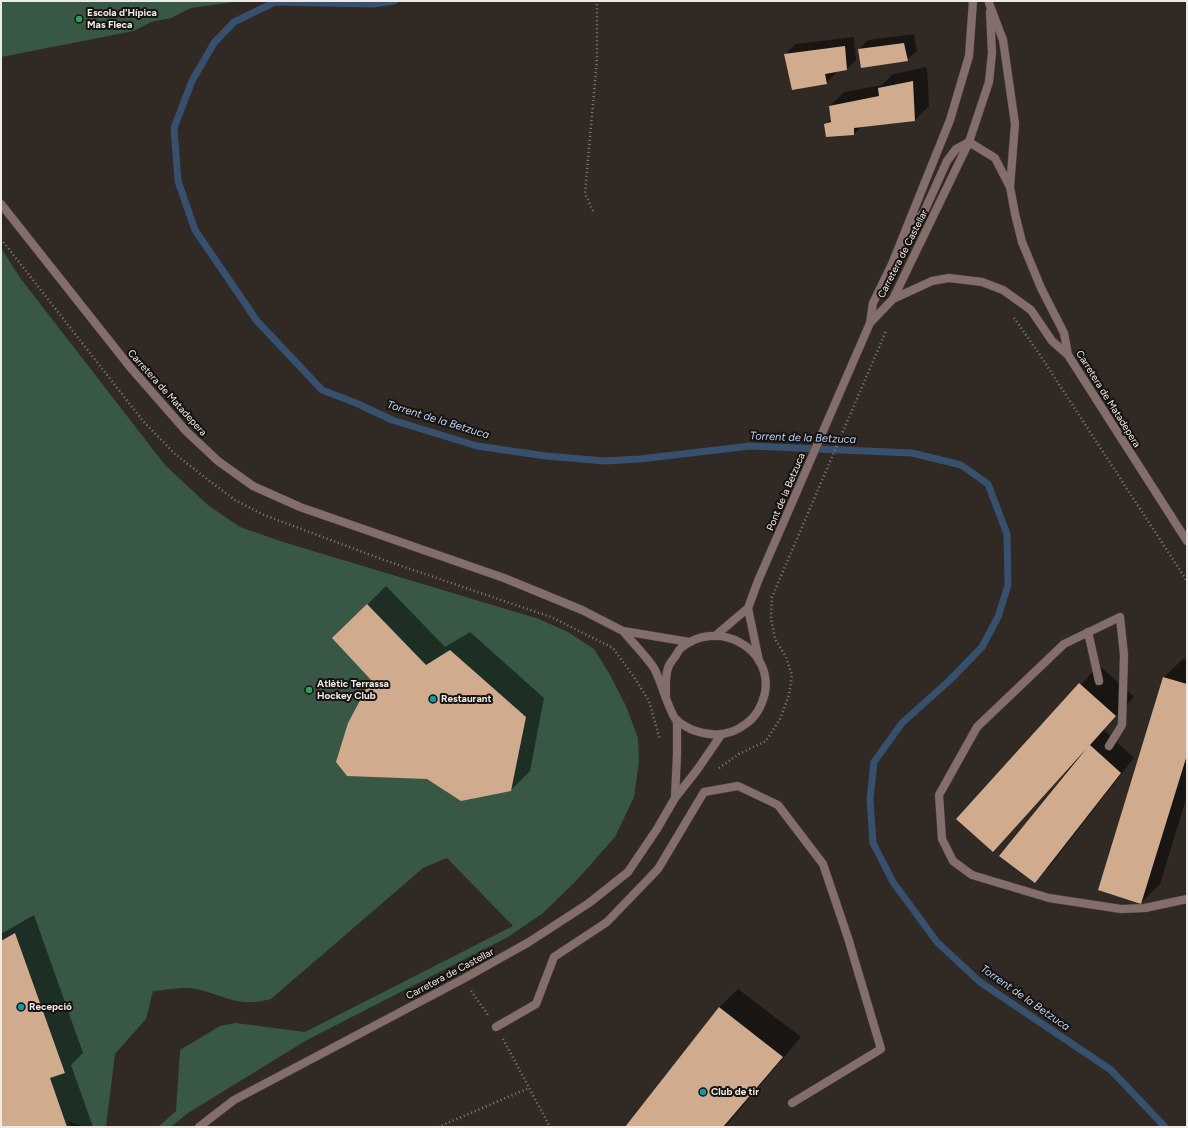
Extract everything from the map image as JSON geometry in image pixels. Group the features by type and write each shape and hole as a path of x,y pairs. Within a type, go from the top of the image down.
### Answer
{"street":[{"name":"Carretera de Castellar","path":"870,323 873,304 892,264 942,145 969,56 973,1"},
{"name":"Carretera de Castellar","path":"870,323 882,313 893,299 969,142 989,82 992,53 989,2"},
{"name":"Carretera de Matadepera","path":"989,2 1003,40 1015,124 1010,187 1022,242 1041,288 1064,333 1068,354 1187,541"},
{"path":"903,237 924,212 947,161 956,149 969,142 995,158 1010,187"},
{"name":"Carretera de Matadepera","path":"1,204 130,368 186,431 218,461 253,486 300,508 504,578 582,610 624,631"},
{"path":"893,299 932,281 949,278 982,282 1003,290 1031,310 1052,341 1068,354"},
{"name":"Pont de la Betzuca","path":"748,608 758,581 870,323"},
{"path":"715,636 748,608 759,661"},
{"path":"1109,746 1122,725 1124,655 1120,617 1064,644 977,727 939,795 942,839 953,861 972,875 1049,898 1122,909 1145,908 1187,899"},
{"path":"624,631 689,642"},
{"path":"624,631 654,669 676,720 703,733 721,735 739,730 754,718 763,703 766,684 762,666 752,651 737,640 721,635 705,636 689,642 680,649 668,666 665,681 666,695"},
{"path":"1088,632 1099,681"},
{"name":"Carretera de Castellar","path":"675,798 677,754 676,720"},
{"name":"Carretera de Castellar","path":"198,1127 234,1100 463,979 536,938 589,903 628,872 657,829 675,798 697,770 721,735"},
{"path":"496,1027 536,1004 554,957 608,922 658,870 704,792 738,786 778,805 823,864 848,938 881,1049 792,1103"}],"path":[{"path":"593,211 585,193 597,59 597,1"},
{"path":"1010,313 1038,352 1187,581"},
{"path":"774,591 886,332 890,327"},
{"path":"463,979 496,1027 550,1127"},
{"path":"438,1127 529,1088"}],"green space":[{"name":"Escola d'Hípica Mas Fleca","path":"1,1 242,1 191,8 171,18 151,22 134,31 1,57"},
{"name":"Atlètic Terrassa Hockey Club","path":"1,248 21,279 165,465 209,506 240,527 280,541 539,619 568,632 594,649 609,673 626,706 638,738 639,762 634,797 615,837 576,881 543,913 508,937 307,1040 188,1113 171,1127 158,1127 176,1111 180,1050 220,1026 236,1023 305,1032 513,926 447,858 423,868 271,999 241,1002 191,988 153,991 146,1019 115,1054 106,1127 84,1127 68,1121 70,1127 1,1127"}],"building":[{"path":"904,43 908,61 861,68 858,49"},
{"path":"845,46 847,70 825,74 827,84 792,90 784,54"},
{"path":"913,81 915,121 854,128 854,135 826,137 824,124 831,122 829,106 879,96 878,88"},
{"name":"Restaurant","path":"367,604 426,665 450,650 526,717 511,791 461,801 427,779 347,776 336,762 348,723 371,680 332,638"},
{"path":"1163,677 1187,684 1187,755 1141,904 1098,890"},
{"path":"1079,683 1116,716 1090,745 1121,773 1035,883 999,856 1087,748 993,852 956,819"},
{"name":"Recepció","path":"15,933 65,1073 50,1078 67,1127 1,1127 1,941"},
{"name":"Club de tir","path":"719,1007 783,1057 723,1127 625,1127"}],"waterway":[{"name":"Torrent de la Betzuca","path":"394,1 372,4 275,2 234,22 214,43 192,81 174,128 178,181 195,230 257,321 322,390 356,403 392,420 477,446 546,456 605,461 640,459 750,446 912,453 961,465 988,484 1007,534 1008,585 998,617 982,647 950,680 902,723 874,762 870,799 873,843 893,882 937,942 980,982 1111,1070 1165,1127"}],"place":[{"name":"Escola d'Hípica Mas Fleca","path":"79,19"},
{"name":"Atlètic Terrassa Hockey Club","path":"309,690"},
{"name":"Restaurant","path":"433,699"},
{"name":"Recepció","path":"21,1007"},
{"name":"Club de tir","path":"703,1092"}]}
